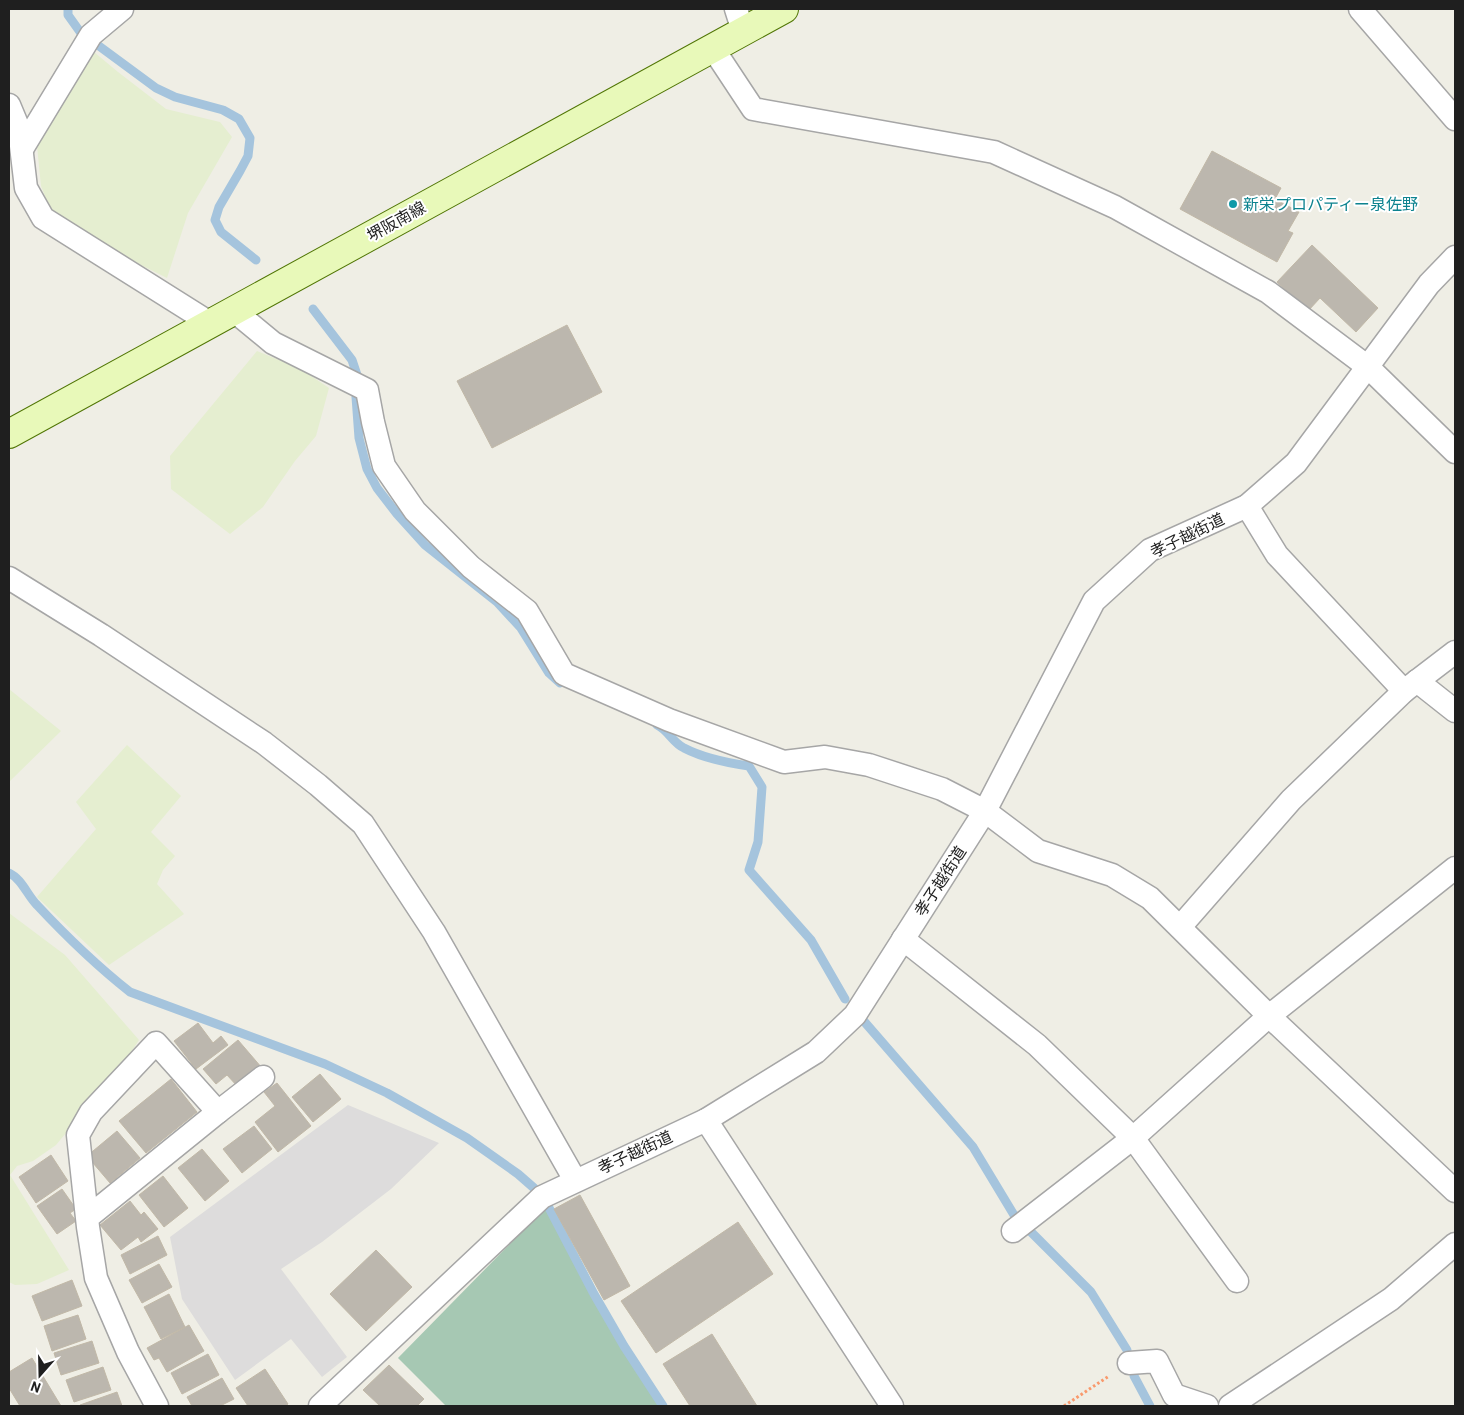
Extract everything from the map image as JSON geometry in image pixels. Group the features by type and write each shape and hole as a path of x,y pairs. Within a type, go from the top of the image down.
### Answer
{"main road":[{"name":"堺阪南線","path":"9,434 712,47 739,20 784,9"}],"street":[{"path":"22,149 92,35 122,9"},
{"path":"1360,9 1455,119"},
{"path":"712,47 753,109 994,152 1115,207 1268,292 1368,367 1455,452"},
{"path":"9,106 20,129 26,188 42,218 273,343 367,390 384,466 415,511 470,567 527,611 564,674 668,720 784,762 825,757 869,765 942,789 985,811 1038,851 1112,875 1150,898 1268,1016 1455,1191"},
{"name":"孝子越街道","path":"320,1406 542,1196 706,1120 816,1052 855,1015 985,811 1094,601 1150,550 1247,506 1296,463 1429,284 1455,257"},
{"path":"1247,506 1277,555 1410,686 1455,711"},
{"path":"9,578 101,635 264,743 318,785 363,824 434,932 575,1180"},
{"path":"1180,927 1291,800 1410,686 1455,652"},
{"path":"1013,1231 1133,1138 1268,1016 1455,870"},
{"path":"903,939 1037,1045 1133,1138 1237,1281"},
{"path":"157,1406 128,1352 96,1278 78,1135 91,1112 156,1043 218,1112"},
{"path":"87,1218 262,1077"},
{"path":"706,1120 892,1406"},
{"path":"1230,1406 1392,1299 1455,1244"},
{"path":"1130,1363 1157,1361 1174,1395 1206,1406"}],"path":[{"path":"1064,1406 1130,1363"}],"shaded area":[{"path":"348,1105 439,1143 391,1189 322,1242 281,1269 347,1357 322,1377 291,1339 235,1380 182,1299 170,1237"}],"green space":[{"path":"94,52 166,109 220,122 232,137 188,213 167,278 141,265 51,211 41,186 36,136"},
{"path":"257,351 301,369 329,388 316,436 295,461 263,507 230,534 171,489 170,456"},
{"path":"9,689 61,731 9,782"},
{"path":"127,745 181,796 151,832 175,856 163,870 157,884 184,914 109,965 37,897 96,829 76,802"},
{"path":"9,913 65,955 139,1040 124,1063 56,1145 33,1161 17,1166 10,1175 69,1270 37,1284 15,1285 9,1282"},
{"path":"545,1208 612,1331 659,1406 446,1406 398,1358"}],"building":[{"name":"新栄プロパティー泉佐野","path":"1212,151 1281,188 1275,199 1299,212 1288,231 1293,233 1277,262 1180,209"},
{"path":"1312,245 1378,308 1356,332 1320,298 1308,311 1277,282"},
{"path":"567,325 602,392 492,448 457,381"},
{"path":"198,1023 213,1043 221,1036 228,1045 196,1069 174,1041"},
{"path":"238,1040 262,1068 238,1087 227,1075 216,1084 203,1069"},
{"path":"320,1074 341,1099 313,1122 292,1097"},
{"path":"171,1079 197,1112 146,1153 119,1121"},
{"path":"277,1083 311,1126 278,1152 255,1122 275,1106 264,1092"},
{"path":"254,1126 272,1149 242,1173 223,1149"},
{"path":"117,1131 140,1158 110,1183 87,1156"},
{"path":"202,1149 229,1181 205,1201 178,1168"},
{"path":"51,1155 68,1181 36,1203 19,1177"},
{"path":"163,1176 188,1208 164,1227 139,1195"},
{"path":"62,1189 76,1209 70,1213 76,1221 57,1234 37,1206"},
{"path":"580,1195 630,1286 604,1300 554,1209"},
{"path":"130,1201 141,1215 144,1212 158,1229 141,1242 138,1237 121,1250 100,1225"},
{"path":"738,1222 773,1274 656,1353 621,1301"},
{"path":"158,1236 167,1255 130,1274 121,1255"},
{"path":"376,1250 412,1287 366,1331 330,1294"},
{"path":"159,1264 172,1287 142,1303 129,1280"},
{"path":"72,1280 82,1306 42,1321 32,1296"},
{"path":"169,1294 185,1327 161,1339 144,1307"},
{"path":"78,1315 86,1339 52,1351 44,1326"},
{"path":"189,1325 204,1351 167,1372 159,1358 154,1360 147,1348"},
{"path":"712,1334 757,1406 690,1406 663,1364"},
{"path":"92,1341 99,1363 61,1375 54,1353"},
{"path":"208,1354 219,1375 182,1394 171,1373"},
{"path":"32,1358 61,1406 20,1406 9,1388 9,1372"},
{"path":"389,1365 424,1399 417,1406 380,1406 363,1390"},
{"path":"103,1367 111,1390 74,1402 66,1380"},
{"path":"265,1369 288,1404 285,1406 248,1406 236,1388"},
{"path":"222,1378 234,1399 220,1406 192,1406 187,1397"},
{"path":"117,1392 122,1406 80,1406 80,1405"}],"waterway":[{"path":"68,9 68,15 83,36 156,88 175,97 223,110 239,119 250,138 248,156 219,207 215,220 221,232 256,260"},
{"path":"313,309 352,360 358,378"},
{"path":"356,397 359,438 367,469 377,488 425,545 497,602 521,628 549,673 560,683"},
{"path":"657,725 680,746 691,752 716,760 749,766 762,787 758,842 749,870 811,940 845,999"},
{"path":"9,873 21,883 33,901 70,939 105,972 130,992 325,1064 387,1093 467,1138 518,1174 534,1188"},
{"path":"862,1019 973,1147 1014,1215"},
{"path":"547,1204 594,1294 624,1346 663,1406"},
{"path":"1027,1228 1091,1292 1127,1350"},
{"path":"1134,1376 1150,1406"}],"place":[{"name":"新栄プロパティー泉佐野","path":"1233,204"}]}
